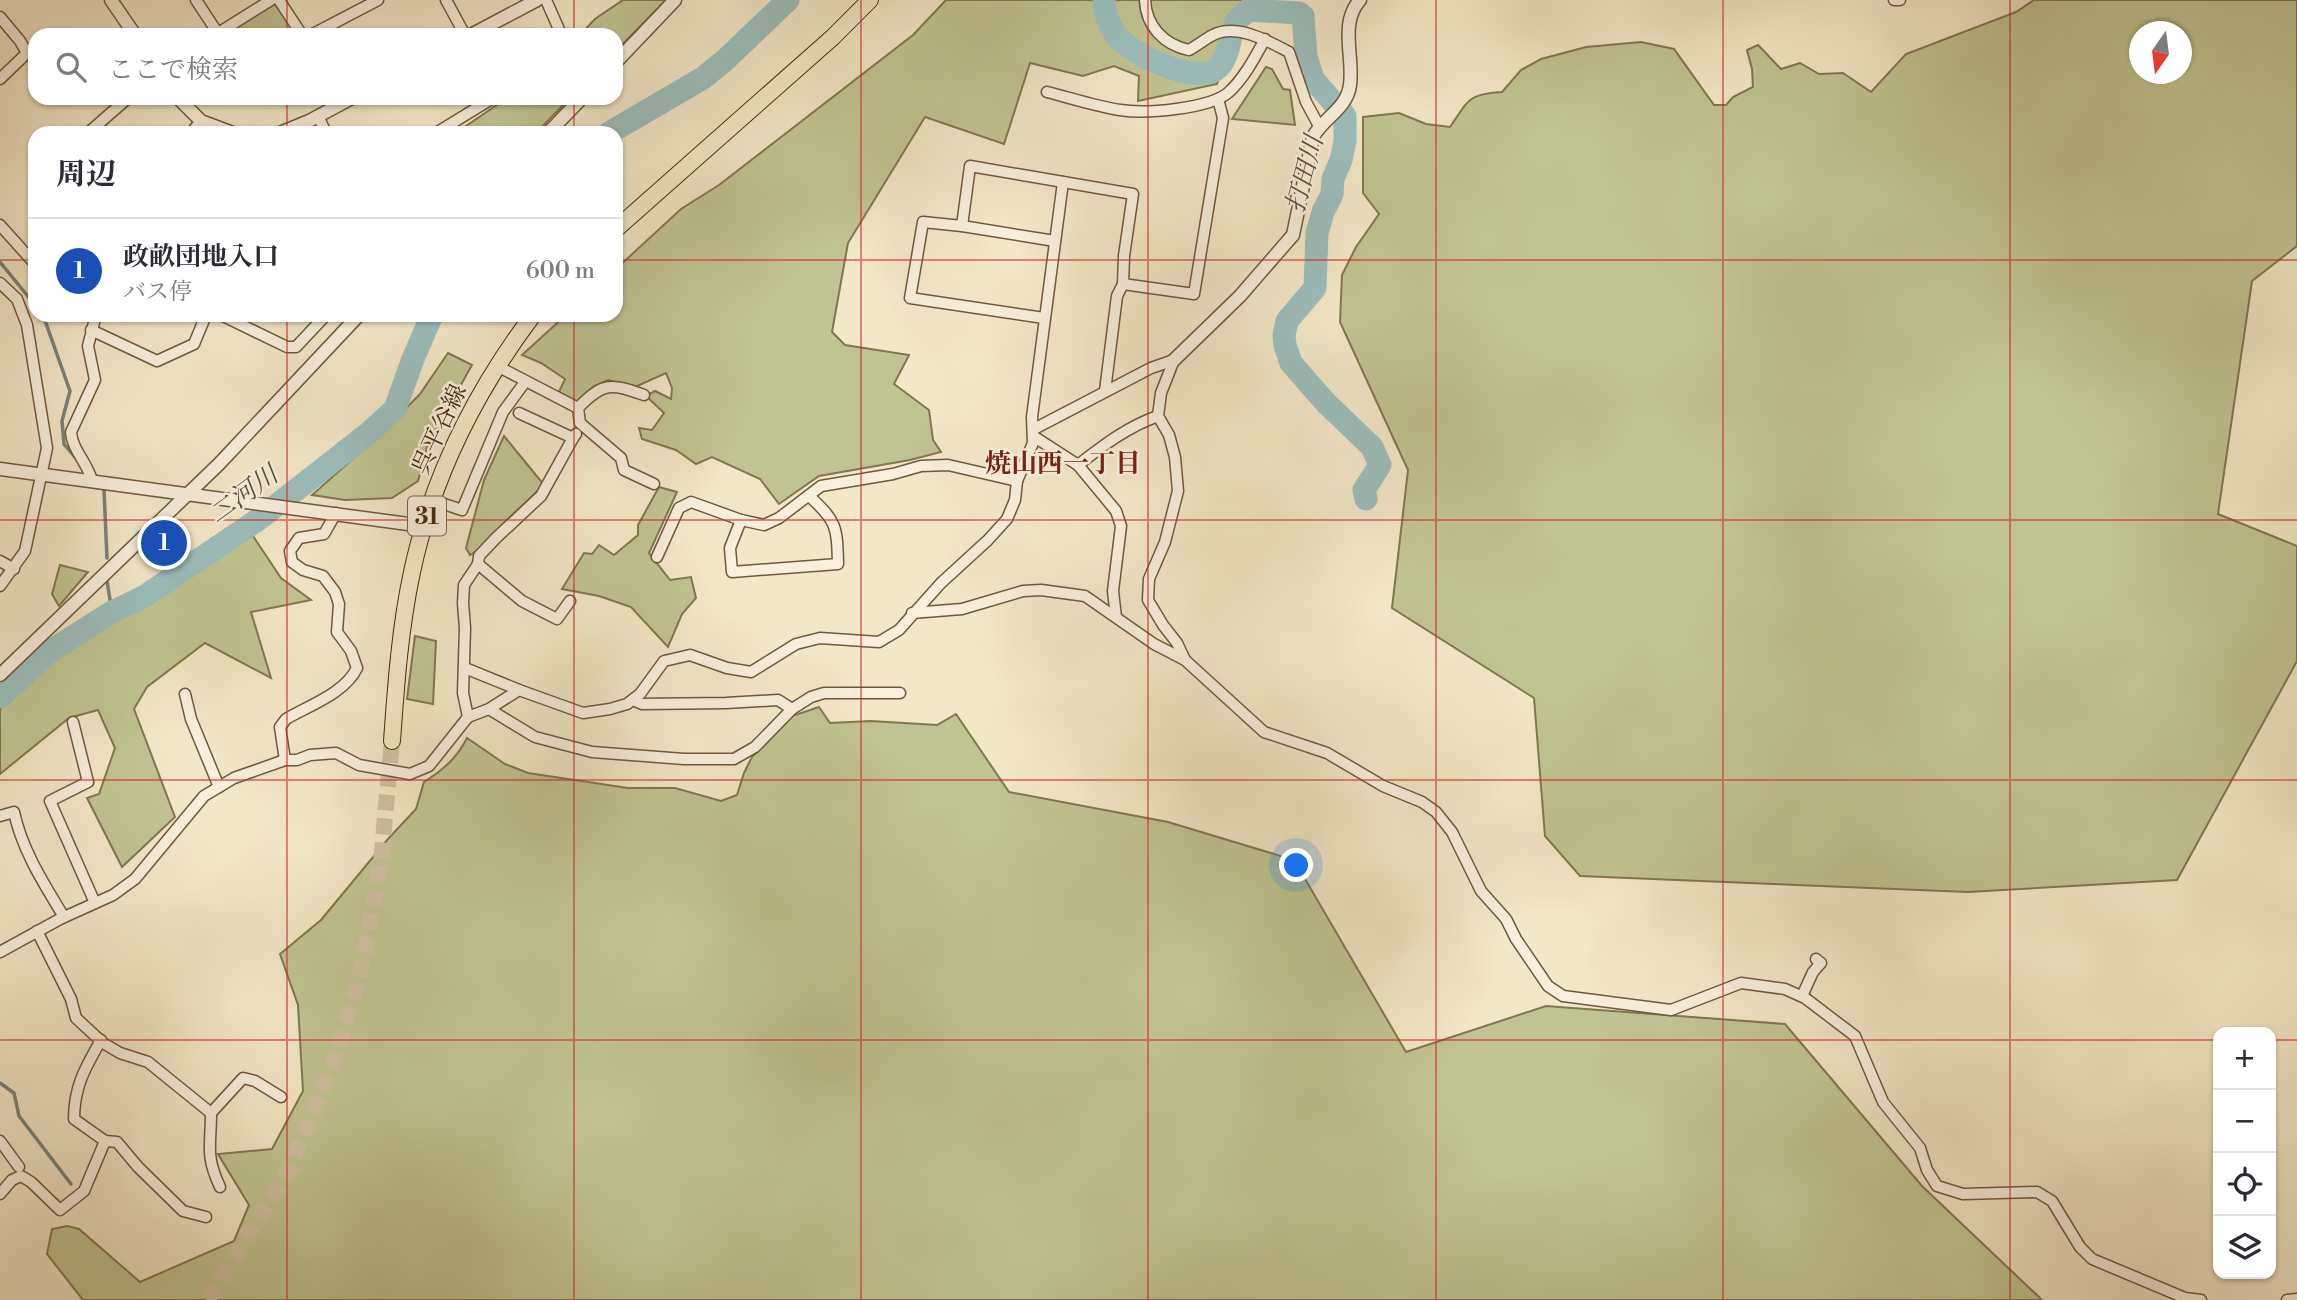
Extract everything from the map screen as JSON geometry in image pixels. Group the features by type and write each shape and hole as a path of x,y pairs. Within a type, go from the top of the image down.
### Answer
{"main road":[{"path":"623,223 833,37 870,0"},
{"name":"呉平谷線","path":"392,741 400,646 411,574 423,526 441,474 469,414 496,366 528,322"}],"street":[{"path":"111,0 130,28"},
{"path":"196,0 213,28"},
{"path":"227,28 271,0"},
{"path":"279,0 297,28"},
{"path":"322,28 361,4 377,0"},
{"path":"446,0 461,28"},
{"path":"484,28 537,0"},
{"path":"546,0 558,28"},
{"path":"623,55 675,0"},
{"path":"1145,0 1151,26 1174,47 1189,50 1214,34 1233,31 1265,39 1289,52 1306,102 1319,126"},
{"path":"1185,660 1177,643 1148,600 1149,579 1165,542 1178,491 1175,457 1169,435 1158,416 1161,393 1174,360 1240,296 1293,235 1313,137 1319,126 1337,110 1350,85 1350,17 1360,0"},
{"path":"1894,0 1900,0"},
{"path":"0,18 27,53 0,79"},
{"path":"1047,92 1127,111 1164,111 1218,99 1229,92 1248,69 1265,39"},
{"path":"1123,284 1194,295 1223,118 1218,99"},
{"path":"96,126 120,105"},
{"path":"185,105 201,121 214,126"},
{"path":"296,126 337,105"},
{"path":"449,126 482,105"},
{"path":"555,126 575,105"},
{"path":"318,116 323,126"},
{"path":"197,126 201,121"},
{"path":"962,226 970,166 1133,194 1123,284 1117,296 1105,391"},
{"path":"465,668 583,713 610,709 634,699 664,661 690,655 727,668 751,672 796,644 820,638 879,642 899,630 912,613 1002,526 1015,500 1017,481 1033,443 1032,417 1063,182"},
{"path":"1044,318 910,299 923,222 1055,241"},
{"path":"0,225 28,256"},
{"path":"0,283 17,299 27,325 47,448 25,551 0,586"},
{"path":"94,322 89,346 95,380 71,432 71,440 97,482"},
{"path":"91,330 157,361 194,344 202,322"},
{"path":"236,322 288,347 296,347 319,322"},
{"path":"0,675 219,464 352,322"},
{"path":"1034,432 1105,391 1151,368 1174,360"},
{"path":"496,366 578,408"},
{"path":"432,500 461,510 503,412 526,382"},
{"path":"578,408 598,389 608,385 644,396"},
{"path":"578,408 580,423 621,458 624,470 654,484"},
{"path":"519,413 573,438"},
{"path":"1078,465 1112,438 1136,424 1158,416"},
{"path":"468,717 463,693 464,585 478,564 479,556 541,496 573,438 583,426"},
{"path":"1034,432 1078,465 1116,511 1121,526 1113,591 1116,617"},
{"path":"657,557 679,509 691,502 741,520 764,524 779,518 821,486 893,474 921,466 948,465 1017,481"},
{"path":"0,469 423,526"},
{"path":"741,520 730,548 732,572 838,564 837,529 826,511 809,496"},
{"path":"285,760 280,727 286,719 344,687 357,668 351,651 337,632 339,604 335,592 323,576 303,570 292,562 290,551 299,538 324,534 336,513"},
{"path":"0,561 14,569"},
{"path":"478,564 522,601 557,620 570,601"},
{"path":"912,613 962,609 1003,596 1041,590 1085,596 1154,644 1185,660 1264,732 1327,752 1383,786 1422,802 1436,812 1452,832 1481,891 1506,919 1516,939 1548,986 1563,996 1671,1010 1741,983 1785,989 1801,996 1855,1036 1883,1102 1920,1148 1927,1170 1937,1186 1963,1194 2037,1192 2052,1201 2080,1247 2092,1259 2185,1298 2200,1300"},
{"path":"0,952 64,917 113,895 135,879 198,802 242,775 285,760 336,753 359,765 410,774 429,766 468,717 489,709 520,690"},
{"path":"489,709 535,737 592,752 684,759 734,759 755,747 792,709 811,697 824,693 900,693"},
{"path":"185,694 191,719 219,787"},
{"path":"634,699 642,704 726,704 778,700 792,709"},
{"path":"73,722 88,782 50,801 95,903"},
{"path":"0,816 14,812 18,830 35,866 64,917"},
{"path":"37,931 71,999 76,1018 120,1054 148,1062 211,1112"},
{"path":"1801,996 1813,972 1821,963 1816,959"},
{"path":"101,1040 81,1073 74,1103 74,1119 105,1141 117,1142 138,1167 183,1211 206,1217"},
{"path":"220,1187 211,1167 208,1151 211,1112 243,1078 255,1081 281,1097"},
{"path":"0,1141 19,1167"},
{"path":"0,1194 12,1180 22,1177 31,1182 60,1210 84,1191 105,1141"},
{"path":"2287,1300 2297,1299"}],"green space":[{"path":"623,0 666,0 623,44 623,28 587,28"},
{"path":"946,0 1241,0 1243,7 1217,84 1138,101 1139,76 1114,66 1083,76 1030,63 1004,144 925,117 848,243 832,332 845,345 909,355 894,384 929,410 933,440 941,452 819,476 779,504 760,479 712,457 696,464 676,450 642,439 639,428 652,430 664,413 646,396 655,391 671,399 672,388 666,373 635,387 608,380 593,387 575,404 558,394 565,379 541,363 522,355 558,322 623,322 623,263 681,209 719,185 913,35"},
{"path":"2034,0 2297,0 2297,246 2252,281 2218,514 2297,546 2297,661 2177,880 1968,892 1580,876 1545,836 1534,698 1392,608 1408,470 1340,322 1342,275 1356,247 1379,214 1363,193 1363,117 1399,113 1426,124 1450,127 1461,110 1475,97 1502,92 1521,70 1541,59 1586,47 1641,42 1674,49 1714,105 1726,105 1733,97 1753,87 1747,50 1758,45 1781,69 1800,63 1819,74 1843,73 1871,92 1906,54 2016,12"},
{"path":"276,2 292,28 235,28"},
{"path":"1266,67 1272,69 1283,89 1290,90 1295,125 1232,119"},
{"path":"497,105 563,105 543,126 466,126"},
{"path":"448,353 472,365 428,444 418,481 392,498 345,500 312,495 383,432 420,394"},
{"path":"504,436 544,485 484,546 470,555 466,548 484,480"},
{"path":"659,487 677,492 649,553 670,580 691,577 696,598 682,614 668,647 631,607 599,596 562,589 584,553 592,554 599,545 614,555 638,535 638,525"},
{"path":"253,536 281,578 311,600 251,612 271,678 205,643 147,687 134,709 175,817 122,867 87,798 99,794 115,748 98,710 69,718 0,774 0,709 56,652"},
{"path":"60,565 88,572 59,606 52,594"},
{"path":"415,636 436,641 433,704 407,699"},
{"path":"819,707 830,723 871,721 937,725 956,714 1009,792 1168,822 1294,860 1406,1052 1546,1006 1785,1024 1922,1186 2042,1300 83,1300 47,1254 52,1229 67,1226 79,1229 140,1282 234,1241 249,1205 218,1154 272,1149 303,1091 298,1005 280,954 321,920 416,809 424,782 449,763 467,738 505,764 528,773 628,788 675,788 721,801 737,795 752,757 792,716"}],"waterway":[{"name":"二河川","path":"621,126 703,78 788,0"},
{"name":"打田川","path":"1104,0 1109,23 1124,43 1166,66 1197,74 1210,72 1223,62 1236,22 1248,10 1299,13 1303,16 1306,57 1313,79 1345,116 1345,141 1333,179 1332,194 1317,233 1315,288 1287,321 1285,345 1291,363 1326,403 1372,447 1380,465 1364,490 1366,499"},
{"path":"0,262 28,296"},
{"path":"45,322 70,391 62,421 64,444 76,458"},
{"name":"二河川","path":"0,697 49,652 112,612 145,596 259,519 370,432 395,409 429,322"},
{"path":"101,487 104,490 107,558"},
{"path":"107,581 112,612"},
{"path":"0,1083 14,1093 19,1116 71,1184"}],"tunnel":[{"path":"207,1300 289,1170 336,1056 362,965 381,861 392,741"}],"place":[{"name":"政畝団地入口","path":"164,543"}],"district":[{"name":"焼山西一丁目","path":"1063,463"}]}
